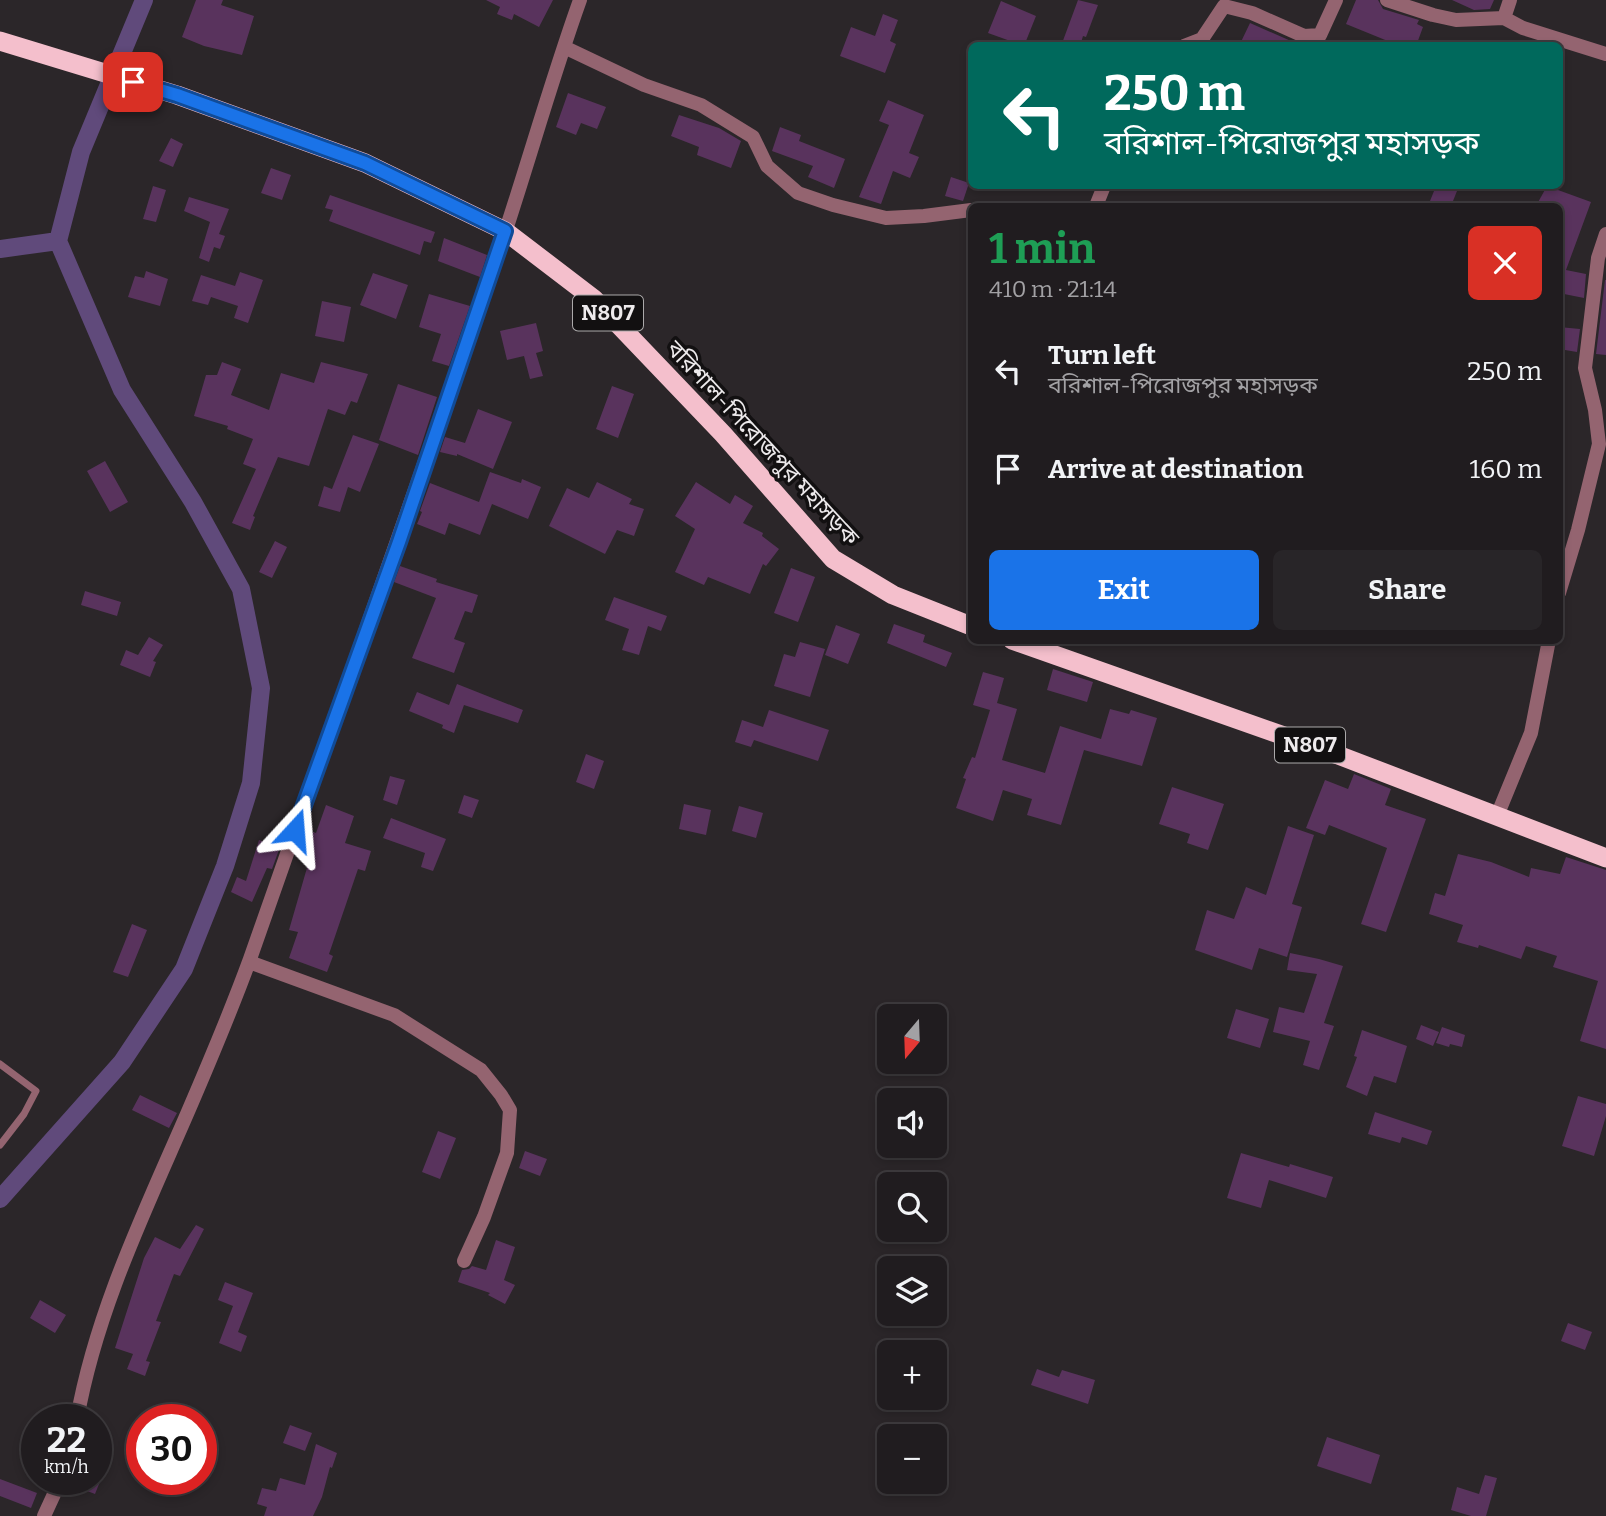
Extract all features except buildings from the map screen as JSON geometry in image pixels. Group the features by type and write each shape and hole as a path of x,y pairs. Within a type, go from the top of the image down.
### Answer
{"highway":[{"name":"বরিশাল-পিরোজপুর মহাসড়ক","path":"0,41 177,95 365,163 505,231 594,299 723,434 833,559 893,595 968,625"},
{"name":"N807","path":"1023,644 1338,755 1606,858"}],"street":[{"path":"80,1404 85,1375 131,1241 189,1110 249,962 403,529 505,231 580,0"},
{"path":"1194,42 1202,39 1224,6 1251,13 1304,36 1320,35 1336,0"},
{"path":"1387,0 1456,20 1504,18 1523,28 1606,54"},
{"path":"1504,18 1510,0"},
{"path":"564,47 644,85 701,105 753,137 767,166 797,193 886,218 968,209"},
{"path":"1563,580 1599,444 1595,410 1585,368 1598,258 1606,234"},
{"path":"1497,816 1531,733 1548,644"},
{"path":"249,962 394,1015 481,1070 501,1095 510,1110 507,1153 484,1217 464,1261"},
{"path":"44,1516 54,1495"}],"lane":[{"path":"0,1063 36,1091 24,1114 0,1145"}],"waterway":[{"path":"0,1199 122,1062 184,969 225,866 251,783 261,688 241,589 193,502 122,390 58,241 81,152 144,0"},
{"path":"0,249 58,241"}],"route":[{"path":"133,82 177,95 365,163 505,231 399,542 295,830"}]}
